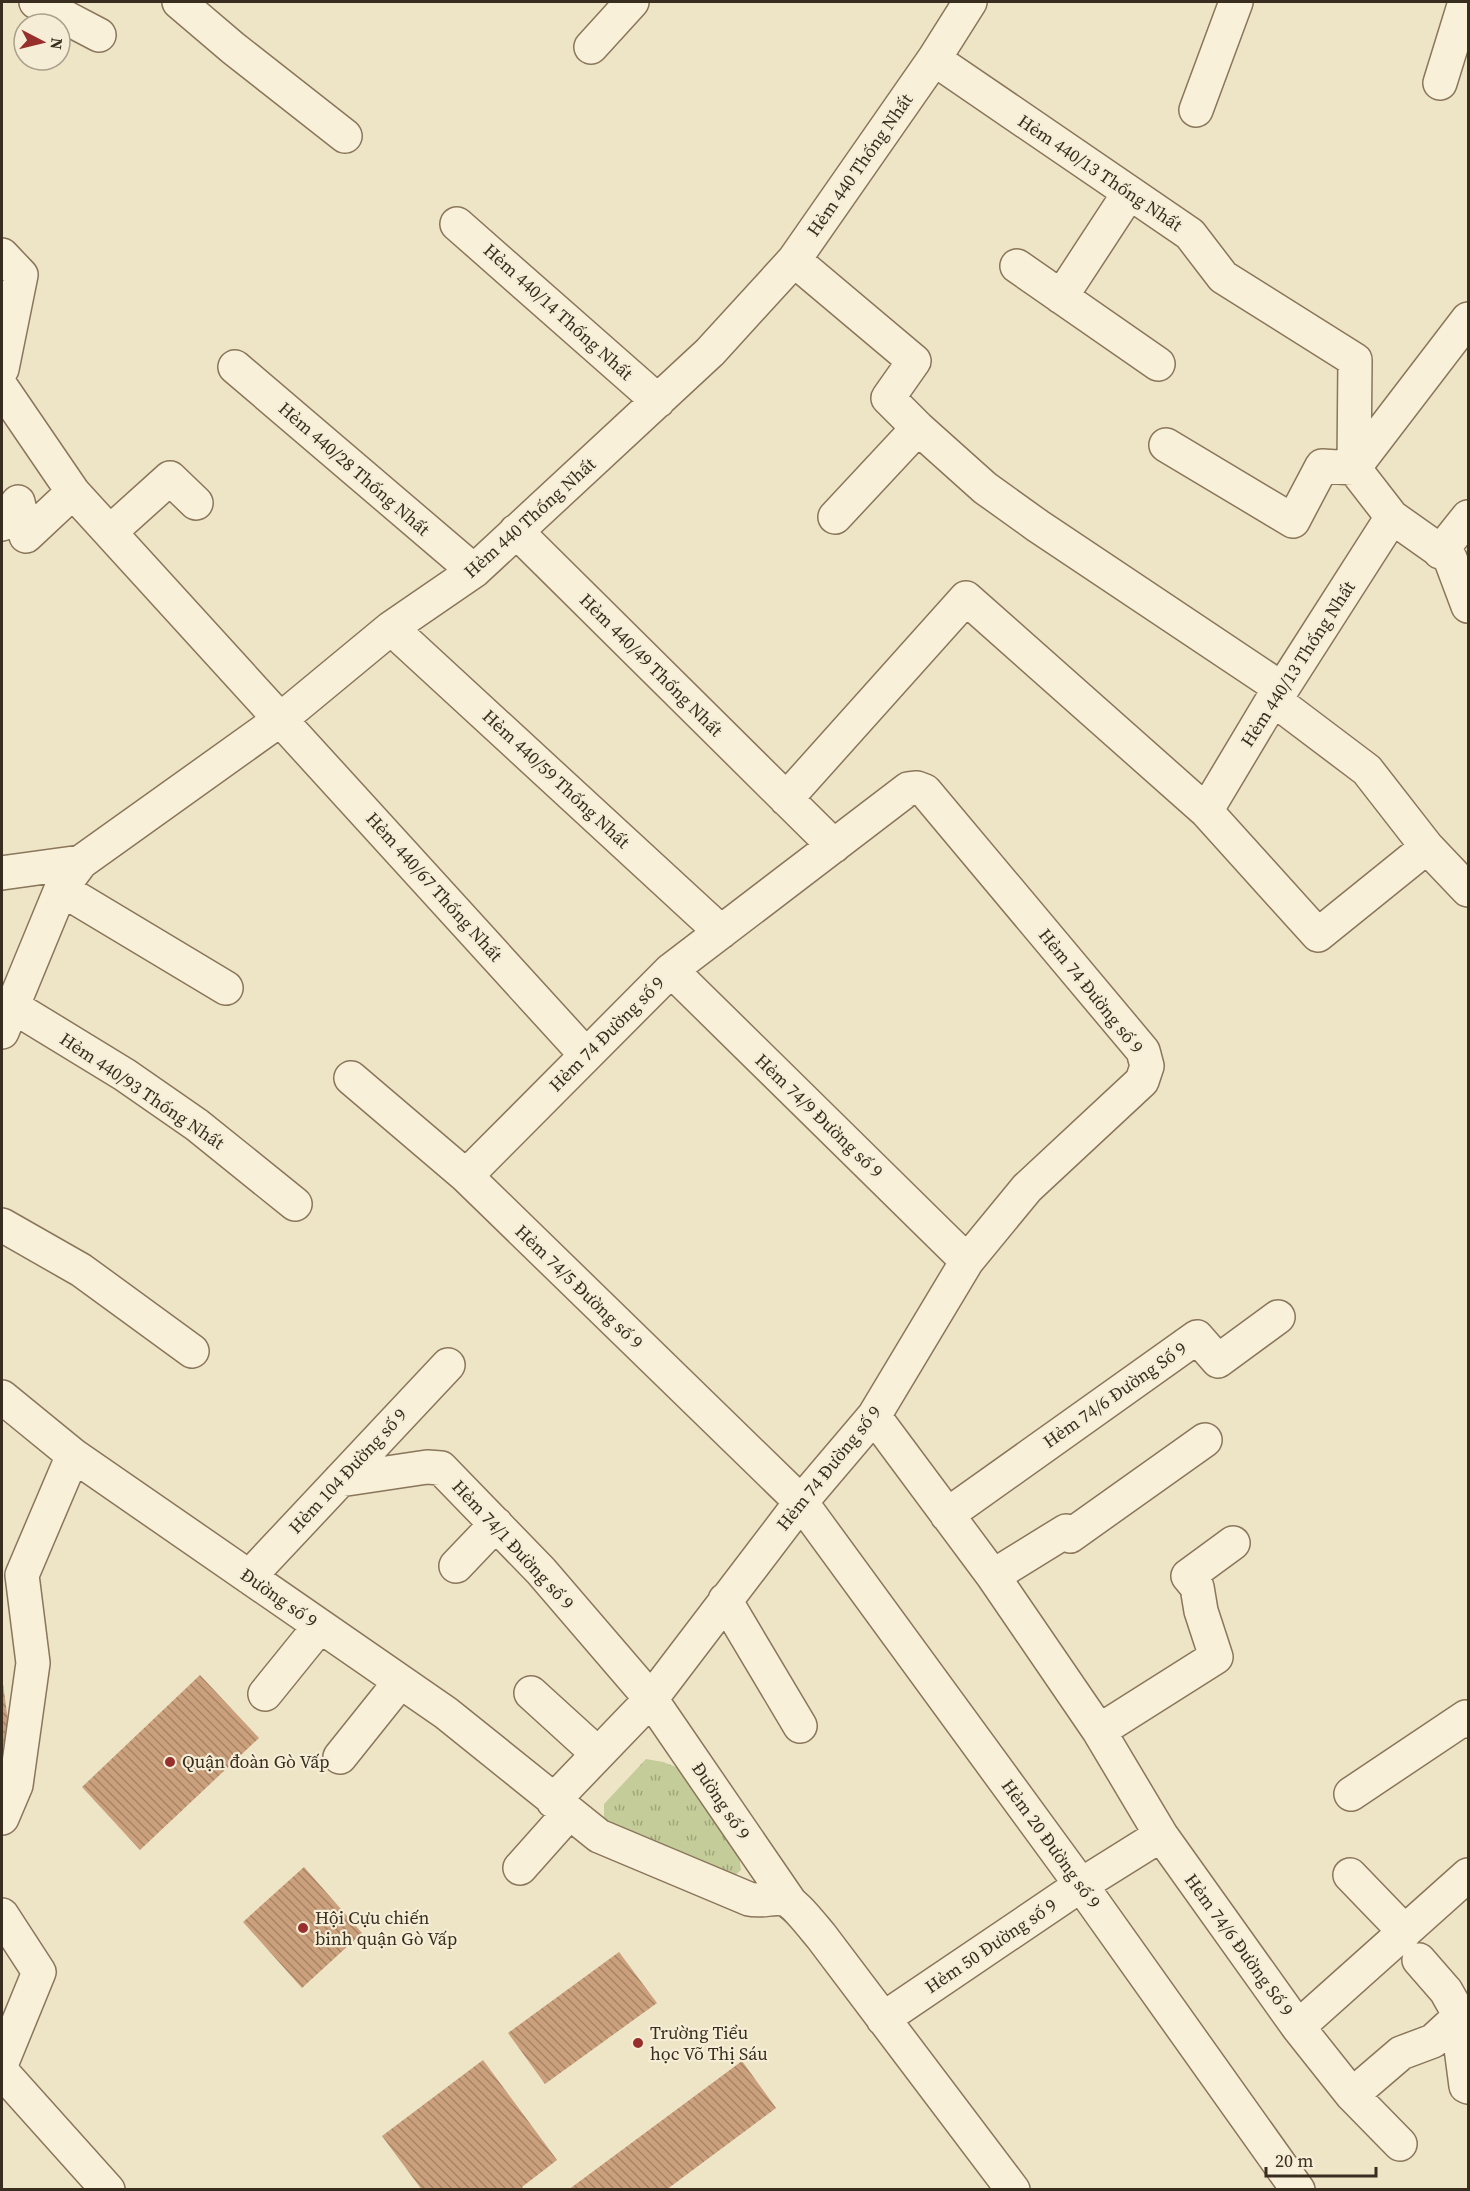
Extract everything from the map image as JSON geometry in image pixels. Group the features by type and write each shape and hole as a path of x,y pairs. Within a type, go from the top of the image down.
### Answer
{"street":[{"path":"36,2 99,35"},
{"path":"179,2 233,48 345,136"},
{"path":"591,47 632,2"},
{"name":"Hẻm 440 Thống Nhất","path":"7,1019 61,889 81,862 281,719 391,628 474,571 710,352 794,260 934,59 970,2"},
{"path":"1196,110 1236,2"},
{"path":"1440,83 1464,2"},
{"name":"Hẻm 440/13 Thống Nhất","path":"934,59 1190,234 1222,277 1354,360 1354,468"},
{"path":"1061,297 1129,193"},
{"name":"Hẻm 440/14 Thống Nhất","path":"458,224 658,401"},
{"path":"2,255 21,275 2,369"},
{"path":"794,260 914,361 888,398 918,428 985,488 1278,694 1367,770 1427,847 1468,890"},
{"path":"1017,266 1158,364"},
{"path":"1354,468 1468,319"},
{"name":"Hẻm 440/28 Thống Nhất","path":"235,367 474,571"},
{"name":"Hẻm 440/67 Thống Nhất","path":"2,388 73,492 586,1055"},
{"path":"835,517 918,428"},
{"path":"1166,445 1293,521 1322,466 1354,468 1392,517 1450,558 1468,606"},
{"path":"110,532 170,478 196,503"},
{"path":"2,524 18,502 26,536 73,492"},
{"name":"Hẻm 440/13 Thống Nhất","path":"1206,811 1392,517"},
{"path":"1440,552 1468,517"},
{"name":"Hẻm 440/49 Thống Nhất","path":"516,531 834,846"},
{"path":"786,799 966,598 1206,811 1318,935 1427,847"},
{"name":"Hẻm 440/59 Thống Nhất","path":"391,628 721,932"},
{"name":"Hẻm 74 Đường số 9","path":"466,1176 671,970 908,789 917,788 925,791 1143,1051 1147,1066 1142,1081 1027,1188 968,1261 874,1416 801,1502 651,1699"},
{"path":"2,873 81,862"},
{"path":"61,889 226,988"},
{"name":"Hẻm 74/9 Đường số 9","path":"671,970 968,1261"},
{"name":"Hẻm 440/93 Thống Nhất","path":"7,1019 125,1075 197,1125 296,1204"},
{"name":"Hẻm 74/5 Đường số 9","path":"351,1078 466,1176 801,1502"},
{"path":"2,1225 81,1270 192,1351"},
{"name":"Hẻm 74/6 Đường Số 9","path":"947,1515 1197,1337 1218,1361 1278,1317"},
{"name":"Hẻm 104 Đường số 9","path":"249,1577 448,1365"},
{"name":"Đường số 9","path":"2,1397 73,1455 446,1713 599,1836 749,1899 763,1901 780,1899 790,1902"},
{"name":"Hẻm 74/6 Đường Số 9","path":"874,1416 993,1576 1099,1731 1161,1835 1298,2027 1352,2095 1400,2144"},
{"path":"993,1576 1066,1531 1070,1536 1205,1440"},
{"path":"2,1818 16,1785 33,1663 22,1575 73,1455"},
{"name":"Hẻm 74/1 Đường số 9","path":"340,1480 435,1466 441,1468 541,1571 651,1699"},
{"name":"Hẻm 20 Đường số 9","path":"801,1502 1081,1885 1298,2190"},
{"path":"456,1566 496,1524"},
{"path":"1099,1731 1216,1656 1201,1611 1197,1587 1188,1576 1233,1543"},
{"path":"725,1600 800,1726"},
{"path":"265,1694 320,1626"},
{"path":"340,1757 400,1682"},
{"path":"531,1693 598,1755"},
{"path":"520,1868 598,1755 651,1699"},
{"name":"Đường số 9","path":"651,1699 790,1902 821,1936 1013,2190"},
{"path":"1351,1794 1466,1717 1468,1721"},
{"name":"Hẻm 50 Đường số 9","path":"883,2019 1081,1885 1161,1835"},
{"path":"1350,1875 1412,1946 1464,2018 1461,2048 1468,2087"},
{"path":"1298,2027 1412,1946 1468,1875"},
{"path":"2,1915 39,1972 3,2060 4,2074 108,2190"},
{"path":"1352,2095 1401,2053 1433,2041 1464,2018"}],"green space":[{"path":"646,1759 676,1767 739,1855 741,1870 734,1876 604,1821 604,1804"}],"building":[{"name":"Quận đoàn Gò Vấp","path":"200,1675 259,1738 140,1850 82,1787"},
{"path":"2,1676 12,1752 2,1753"},
{"name":"Hội Cựu chiến binh quận Gò Vấp","path":"304,1867 362,1933 302,1988 243,1922"},
{"path":"619,1952 657,2003 545,2084 508,2033"},
{"path":"483,2060 557,2160 522,2187 524,2190 422,2190 382,2136"},
{"path":"742,2061 776,2108 666,2190 568,2190"}],"place":[{"name":"Quận đoàn Gò Vấp","path":"170,1762"},
{"name":"Hội Cựu chiến binh quận Gò Vấp","path":"303,1928"},
{"name":"Trường Tiểu học Võ Thị Sáu","path":"638,2043"}]}
